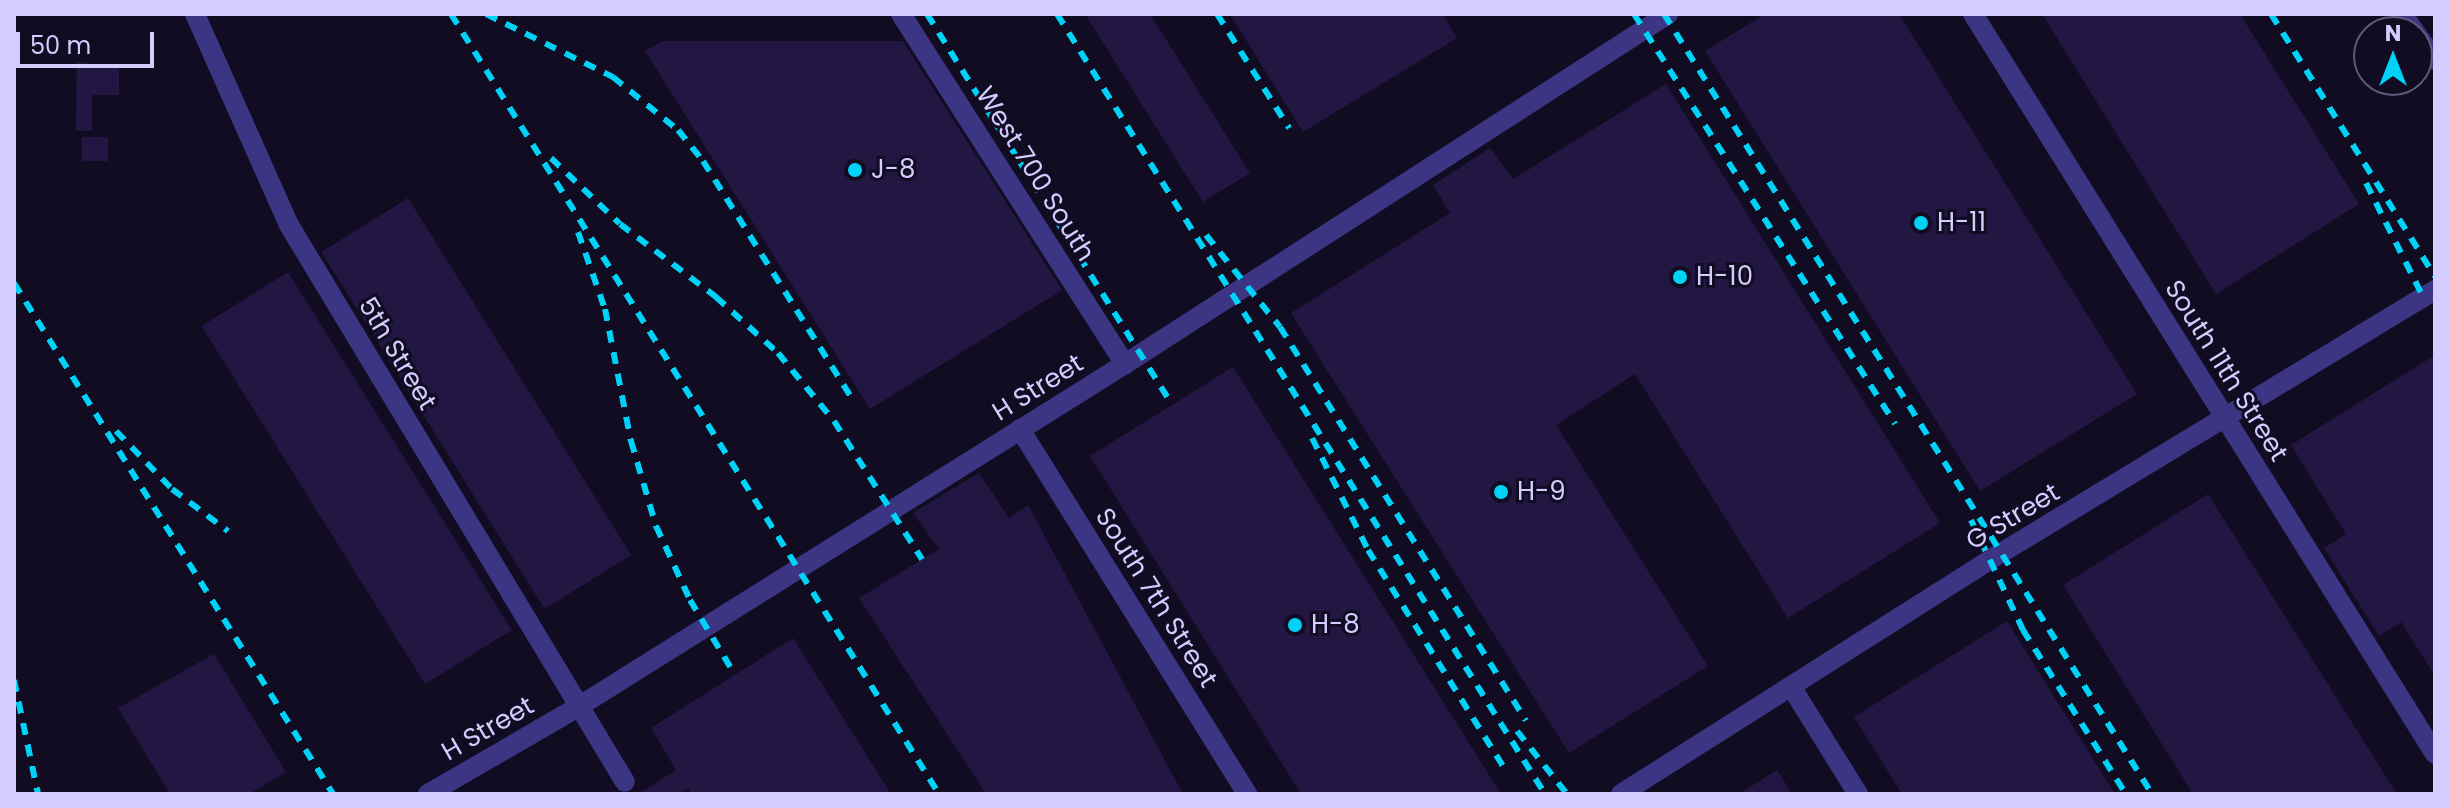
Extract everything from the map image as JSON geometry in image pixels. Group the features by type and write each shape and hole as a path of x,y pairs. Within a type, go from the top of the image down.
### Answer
{"lane":[{"name":"5th Street","path":"195,14 289,225 625,782"},
{"name":"West 700 South","path":"901,14 1125,364"},
{"name":"H Street","path":"428,794 578,707 1125,364 1668,14"},
{"name":"South 11th Street","path":"1973,14 2435,754"},
{"name":"G Street","path":"1621,794 2001,553 2435,290"},
{"name":"South 7th Street","path":"1020,429 1247,794"},
{"path":"1792,688 1858,794"}],"building":[{"path":"1085,14 1150,14 1250,173 1203,202"},
{"path":"1230,14 1443,14 1457,38 1303,132"},
{"name":"H-11","path":"1765,14 1899,14 2137,394 1980,491 1705,51"},
{"path":"2042,14 2240,14 2359,204 2216,294"},
{"name":"J-8","path":"663,41 903,41 1062,290 870,409 645,51"},
{"path":"77,62 119,67 119,95 92,95 92,131 76,131"},
{"path":"1666,84 1940,523 1788,618 1635,374 1556,425 1708,666 1569,753 1291,313 1450,213 1433,185 1490,148 1513,179"},
{"path":"82,137 108,137 108,161 82,161"},
{"path":"408,198 631,555 545,609 321,252"},
{"path":"288,272 512,630 425,684 201,326"},
{"path":"2435,355 2435,676 2401,622 2379,636 2324,548 2346,534 2291,445"},
{"name":"H-8","path":"1233,367 1501,794 1301,794 1090,456"},
{"path":"979,473 1009,518 1028,505 1183,794 986,794 859,598 939,549 913,513"},
{"path":"2208,494 2397,794 2193,794 2063,585"},
{"path":"2007,621 2115,794 1902,794 1854,717"},
{"path":"793,638 891,794 692,794 688,788 678,794 638,794 676,770 651,728"},
{"path":"214,654 286,772 249,794 170,794 118,708"},
{"path":"1777,770 1792,794 1739,794"}],"railway":[{"path":"451,14 939,794"},
{"path":"486,14 613,77 678,130 703,161 853,400"},
{"path":"927,14 1172,405"},
{"path":"1057,14 1545,794"},
{"path":"1217,14 1289,128"},
{"path":"1634,14 1895,424"},
{"path":"1664,14 2152,794"},
{"path":"2271,14 2435,276"},
{"path":"551,158 620,224 716,297 778,353 834,421 922,559"},
{"path":"2366,183 2423,297"},
{"path":"578,232 605,309 631,441 656,526 690,600 735,675"},
{"path":"1206,235 1280,327 1526,720"},
{"path":"14,283 333,794"},
{"path":"116,431 172,489 228,531"},
{"path":"1312,438 1368,550 1503,766"},
{"path":"1971,520 2023,630 2126,794"},
{"path":"14,680 38,794"},
{"path":"1517,731 1567,794"}],"place":[{"name":"J-8","path":"855,170"},
{"name":"H-11","path":"1921,223"},
{"name":"H-10","path":"1680,277"},
{"name":"H-9","path":"1501,492"},
{"name":"H-8","path":"1295,625"}]}
